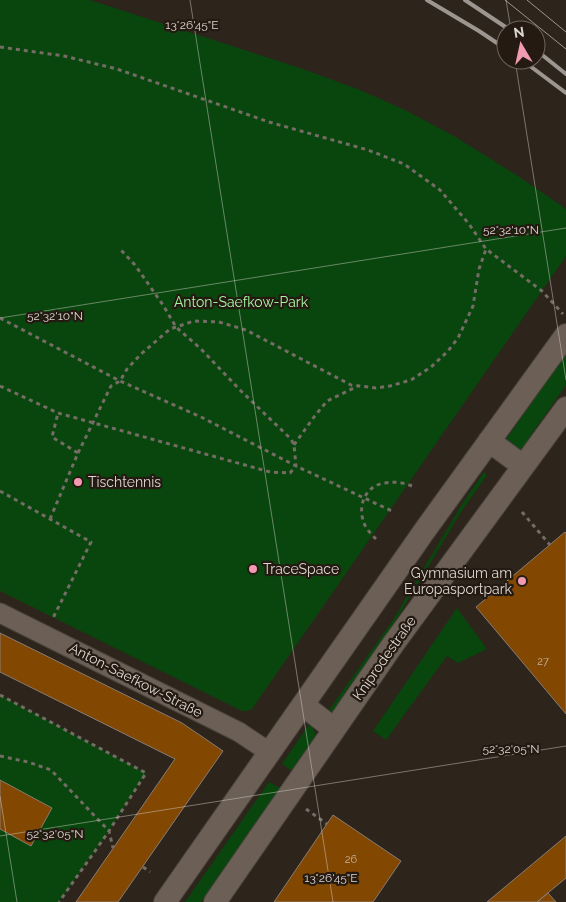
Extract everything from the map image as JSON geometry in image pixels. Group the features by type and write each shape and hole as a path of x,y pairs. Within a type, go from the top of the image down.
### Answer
{"street":[{"path":"165,902 302,705 566,335"},
{"name":"Kniprodestraße","path":"215,902 334,729 522,466 566,408"},
{"path":"489,441 522,466"},
{"name":"Anton-Saefkow-Straße","path":"0,612 239,732 270,752"},
{"path":"302,705 334,729"}],"path":[{"path":"0,47 64,56 117,69 268,122 368,150 404,164 440,190 469,224 486,249 542,291 566,317"},
{"path":"50,519 78,453 111,386 120,381 127,368 170,329 194,321 219,322 235,326 339,379 358,386 376,388 390,386 411,380 431,367 448,351 458,338 473,306 479,269 486,249"},
{"path":"0,386 58,413 270,472 290,473 296,466 294,446 291,439 176,326 135,265 122,250"},
{"path":"0,318 120,381 201,417 296,466 394,512"},
{"path":"294,446 327,402 358,386"},
{"path":"58,413 52,438 78,453"},
{"path":"376,539 363,522 361,507 364,498 376,485 384,483 394,482 412,486"},
{"path":"0,491 91,542 51,622"},
{"path":"522,512 550,545"},
{"path":"0,695 146,773 109,831 59,902"},
{"path":"0,756 28,762 51,770 109,831 113,848"},
{"path":"306,809 327,824"},
{"path":"143,867 150,872"}],"green space":[{"name":"Anton-Saefkow-Park","path":"0,0 90,0 303,69 360,90 405,110 454,136 566,209 566,256 252,709 247,711 242,711 0,591"},
{"path":"566,354 566,385 520,451 505,441"},
{"path":"484,472 487,475 461,512 390,630 333,713 329,710 393,620 462,504"},
{"path":"457,608 487,649 458,663 447,656 386,740 373,731"},
{"path":"0,695 146,773 107,834 59,902 0,902"},
{"path":"310,723 316,735 292,771 282,764"},
{"path":"269,782 280,788 201,902 185,902"}],"building":[{"path":"566,533 566,714 476,607"},
{"path":"0,633 182,723 223,751 118,902 76,902 175,759 0,672"},
{"path":"0,780 52,808 31,846 0,829"},
{"path":"333,815 401,861 373,902 274,902"},
{"path":"566,836 566,878 537,902 487,902"},
{"path":"548,893 556,902 537,902"}],"tram line":[{"path":"505,0 566,49"},
{"path":"527,0 566,32"}],"railway":[{"path":"427,0 496,42"},
{"path":"465,0 496,21"},
{"path":"546,58 566,74"},
{"path":"535,70 566,93"}],"place":[{"name":"Tischtennis","path":"78,482"},
{"name":"TraceSpace","path":"253,569"},
{"name":"Gymnasium am Europasportpark","path":"522,581"}]}
